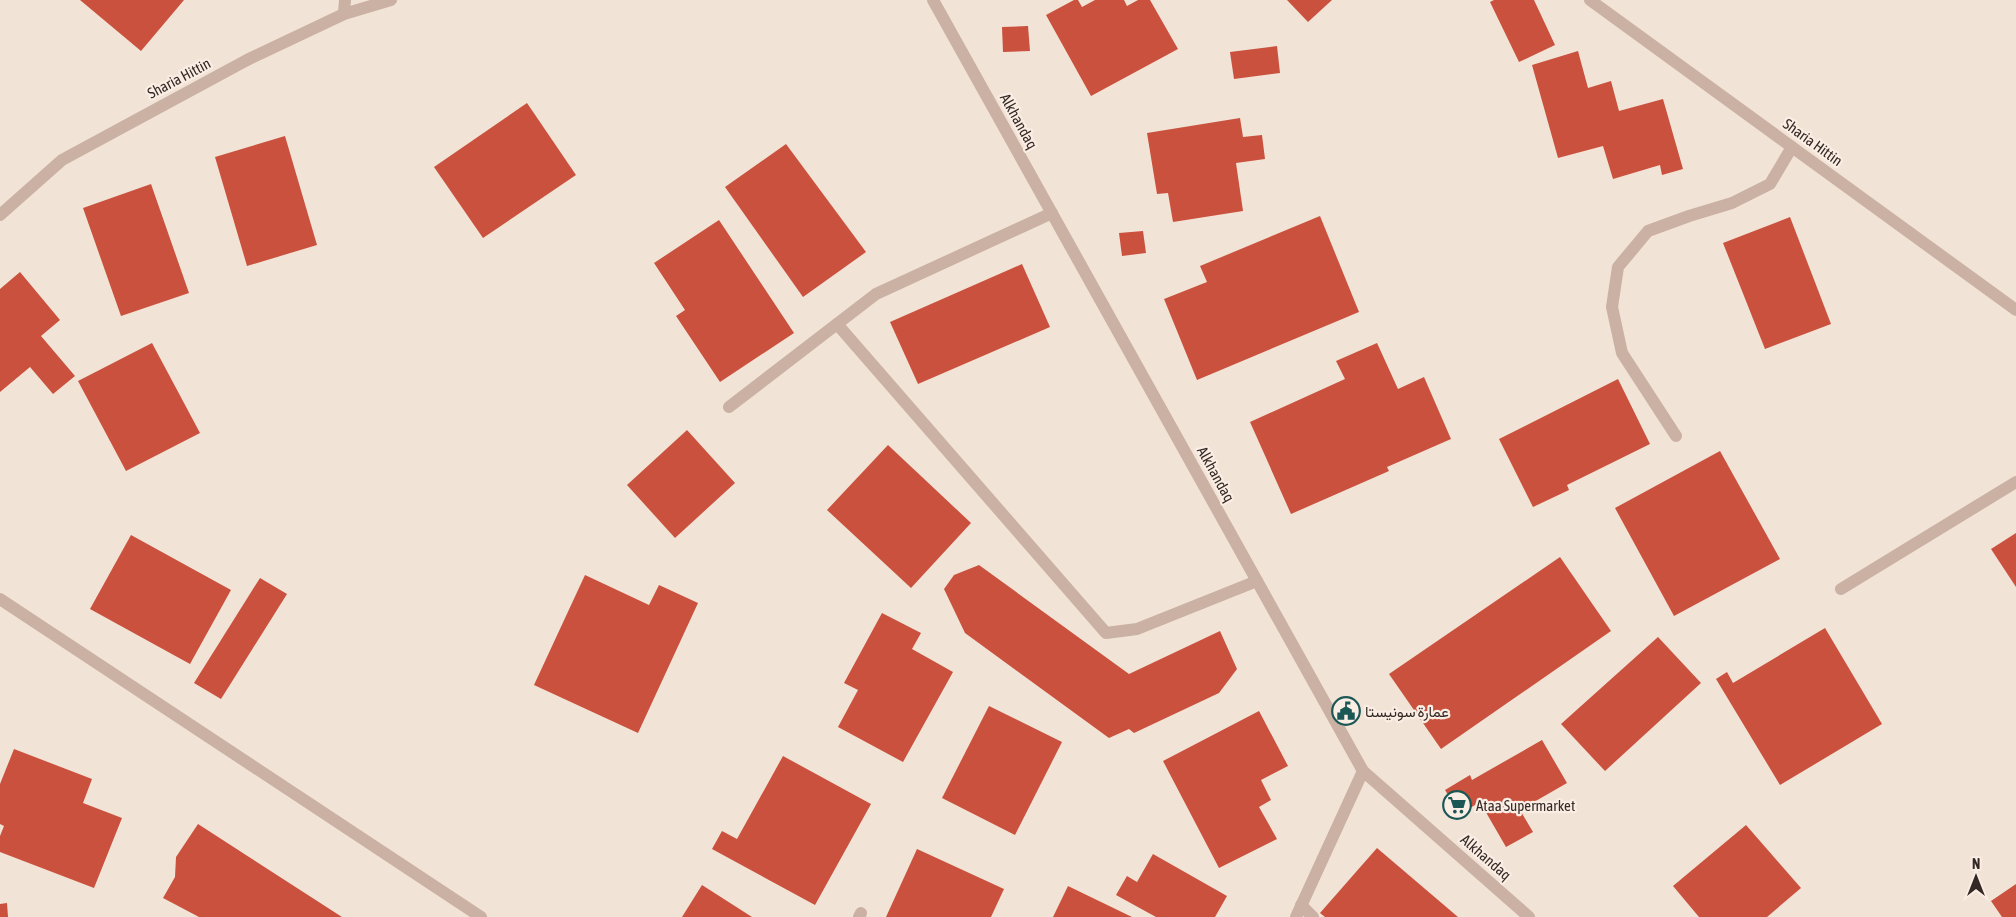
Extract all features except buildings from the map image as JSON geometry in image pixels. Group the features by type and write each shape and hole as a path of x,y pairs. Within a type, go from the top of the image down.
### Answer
{"street":[{"path":"344,14 345,0"},
{"name":"Sharia Hittin","path":"0,215 62,160 247,60 344,14 391,0"},
{"name":"Alkhandaq","path":"933,0 1362,771 1530,917"},
{"name":"Sharia Hittin","path":"1590,0 2016,310"},
{"path":"1676,436 1622,353 1612,307 1618,267 1648,231 1732,203 1770,184 1792,147"},
{"path":"729,407 876,294 1052,213"},
{"path":"837,324 1106,633 1137,629 1256,581"},
{"path":"1841,589 2016,482"},
{"path":"0,598 482,917"},
{"path":"1313,917 1299,911 1362,771"}],"place":[{"name":"عمارة سونيستا","path":"1346,711"},
{"name":"Ataa Supermarket","path":"1457,805"}]}
